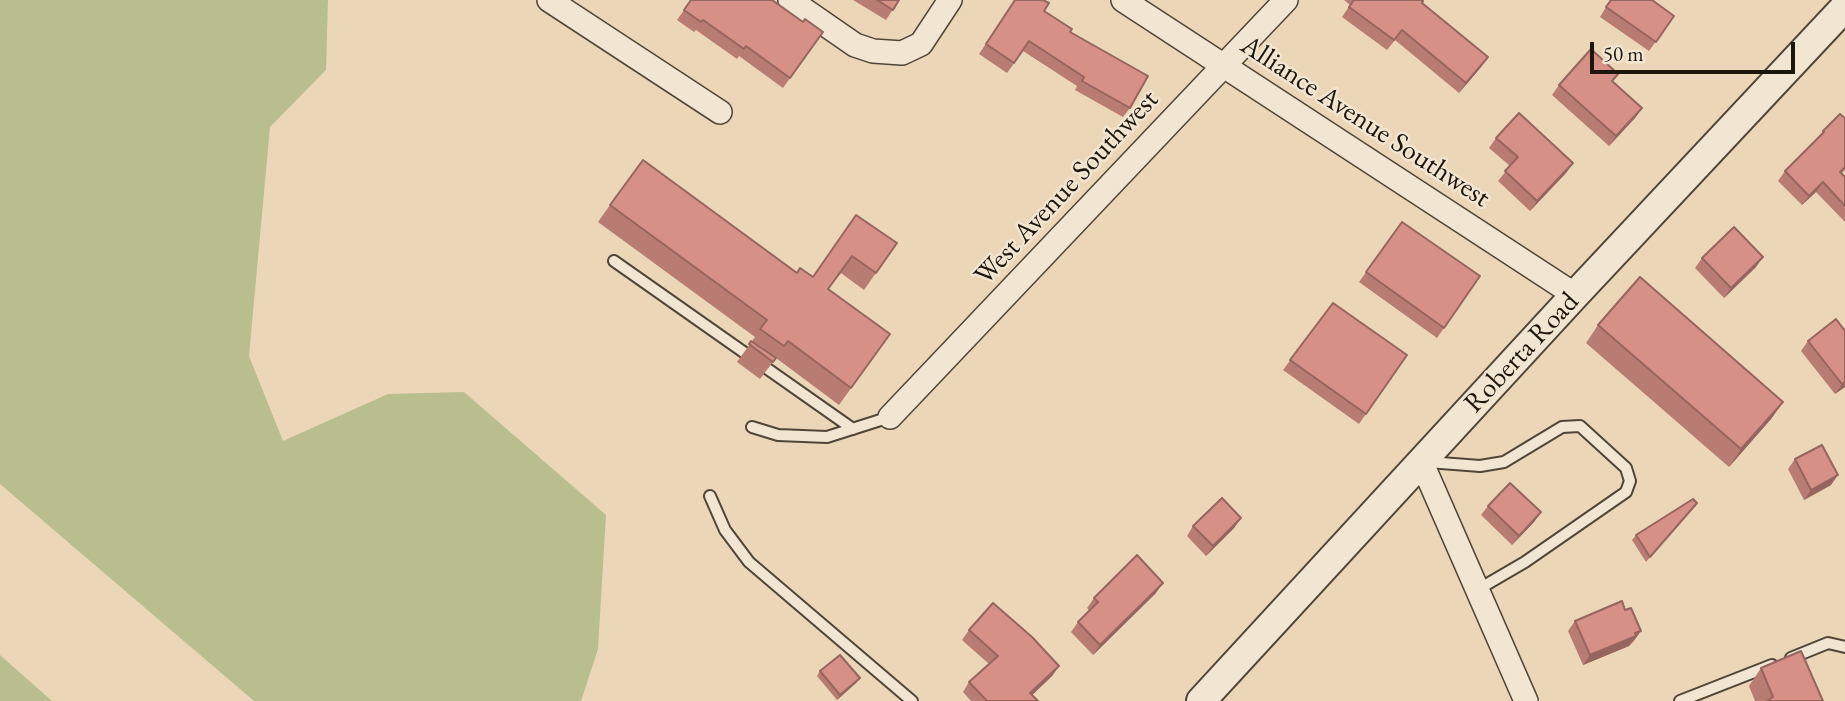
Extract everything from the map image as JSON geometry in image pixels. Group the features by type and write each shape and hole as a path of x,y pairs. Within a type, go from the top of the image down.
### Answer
{"street":[{"path":"549,0 720,112"},
{"path":"790,0 855,45 873,51 902,53 921,44 950,0"},
{"name":"Alliance Avenue Southwest","path":"1123,0 1575,295"},
{"name":"West Avenue Southwest","path":"890,417 1286,0"},
{"name":"Roberta Road","path":"1201,701 1845,7"},
{"path":"1421,461 1526,701"}],"lane":[{"path":"614,261 853,429"},
{"path":"751,427 778,435 827,438 890,417"},
{"path":"1421,461 1480,466 1504,462 1562,426 1580,426 1626,468 1630,481 1626,492 1525,562 1477,590"},
{"path":"710,496 725,530 749,562 912,701"},
{"path":"1680,701 1828,643 1845,647"}],"green space":[{"path":"0,0 328,0 326,70 270,127 249,356 283,441 388,394 464,392 606,515 598,649 581,701 254,701 0,484"},
{"path":"0,655 52,701 0,701"}],"building":[{"path":"691,0 772,0 803,22 805,19 823,32 790,78 746,46 744,49 684,10"},
{"path":"877,0 899,0 893,10"},
{"path":"1015,0 1043,0 1049,3 1044,11 1072,29 1070,32 1148,76 1130,108 1082,81 1084,77 1029,41 1014,63 986,44"},
{"path":"1354,0 1421,0 1488,57 1466,83 1402,30 1394,40 1349,7"},
{"path":"1611,0 1652,0 1674,16 1656,42 1606,7"},
{"path":"1591,49 1618,74 1612,81 1642,108 1616,136 1559,85"},
{"path":"1519,113 1573,163 1537,201 1505,171 1518,157 1496,138"},
{"path":"1840,114 1845,118 1845,167 1840,172 1845,177 1845,206 1823,182 1809,196 1785,171"},
{"path":"643,160 797,273 800,268 813,277 856,215 897,243 876,273 852,256 828,289 890,334 851,388 788,341 784,346 760,329 767,320 610,205"},
{"path":"1402,222 1480,276 1444,328 1366,272"},
{"path":"1734,227 1763,257 1731,288 1702,258"},
{"path":"1640,277 1783,402 1741,449 1598,325"},
{"path":"1333,303 1407,355 1366,414 1290,360"},
{"path":"1836,319 1845,331 1845,382 1842,384 1808,341"},
{"path":"751,341 776,358 773,362 749,344"},
{"path":"1822,445 1838,475 1811,490 1795,459"},
{"path":"1510,483 1541,512 1519,536 1488,506"},
{"path":"1222,498 1241,518 1213,546 1193,526"},
{"path":"1693,499 1697,503 1650,557 1636,535"},
{"path":"1137,555 1163,583 1100,645 1078,622 1098,602 1094,598"},
{"path":"1622,601 1625,610 1631,608 1641,631 1635,633 1636,636 1590,655 1575,621"},
{"path":"993,603 1032,637 1059,666 1030,693 1038,701 987,701 969,682 998,656 969,630"},
{"path":"1801,651 1823,701 1767,701 1773,697 1761,668"},
{"path":"840,655 860,678 840,695 820,671"}]}
